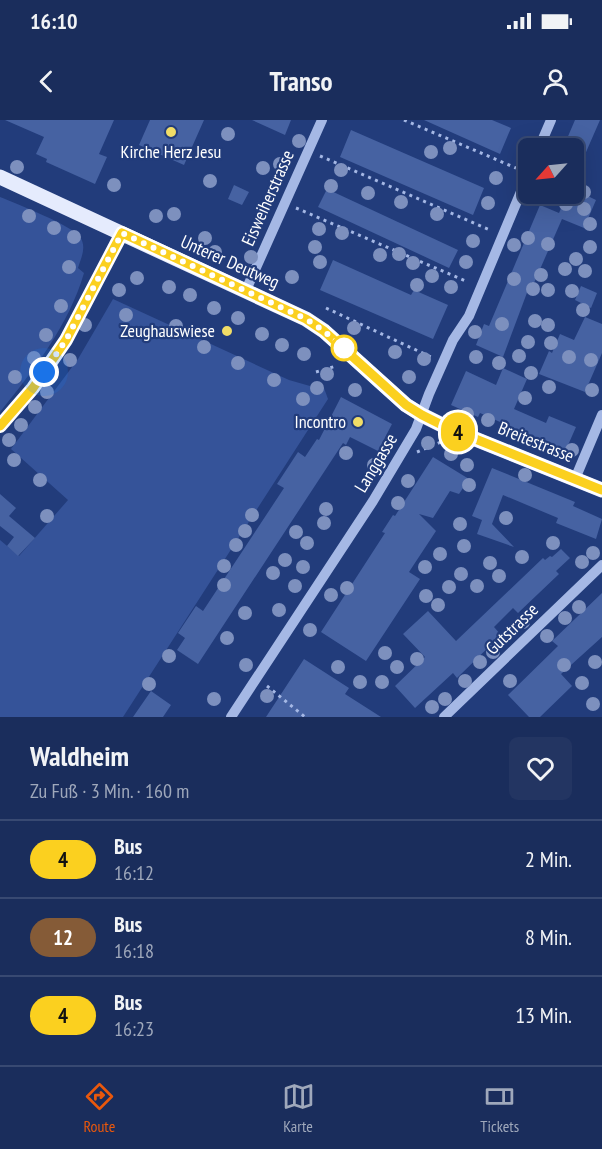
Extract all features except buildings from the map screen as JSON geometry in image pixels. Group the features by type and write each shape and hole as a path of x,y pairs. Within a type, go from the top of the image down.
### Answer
{"main road":[{"name":"Unterer Deutweg","path":"0,177 306,319 324,331 406,405 422,415"},
{"name":"Breitestrasse","path":"422,415 448,428 602,490"}],"street":[{"name":"Eisweiherstrasse","path":"246,290 322,120"},
{"path":"543,138 551,120"},
{"name":"Langgasse","path":"231,717 400,457 422,415 453,340 469,316 518,199"},
{"path":"0,426 33,388 66,340 122,233"},
{"path":"575,479 602,415"},
{"name":"Gutstrasse","path":"444,717 602,565"}],"path":[{"path":"404,120 514,168"},
{"path":"308,151 488,228"},
{"path":"284,202 468,282"},
{"path":"327,308 443,362"},
{"path":"316,372 336,366"},
{"path":"400,457 443,441"},
{"path":"256,678 305,717"}],"shaded area":[{"name":"Zeughauswiese","path":"0,197 43,215 75,232 83,245 78,268 84,273 60,329 37,364 0,412"},
{"name":"Zeughauswiese","path":"113,299 289,380 324,388 328,399 123,717 0,717 0,540 19,556 68,500 11,449 78,359"}],"bus line":[{"name":"4","path":"0,426 33,388 66,340 122,233 306,319 324,331 390,392 422,415 448,428 602,490"}],"place":[{"name":"Kirche Herz Jesu","path":"171,132"},
{"name":"Zeughauswiese","path":"227,331"},
{"name":"Incontro","path":"358,422"}],"route":[{"path":"44,372 66,340 122,233 306,319 344,348"}]}
